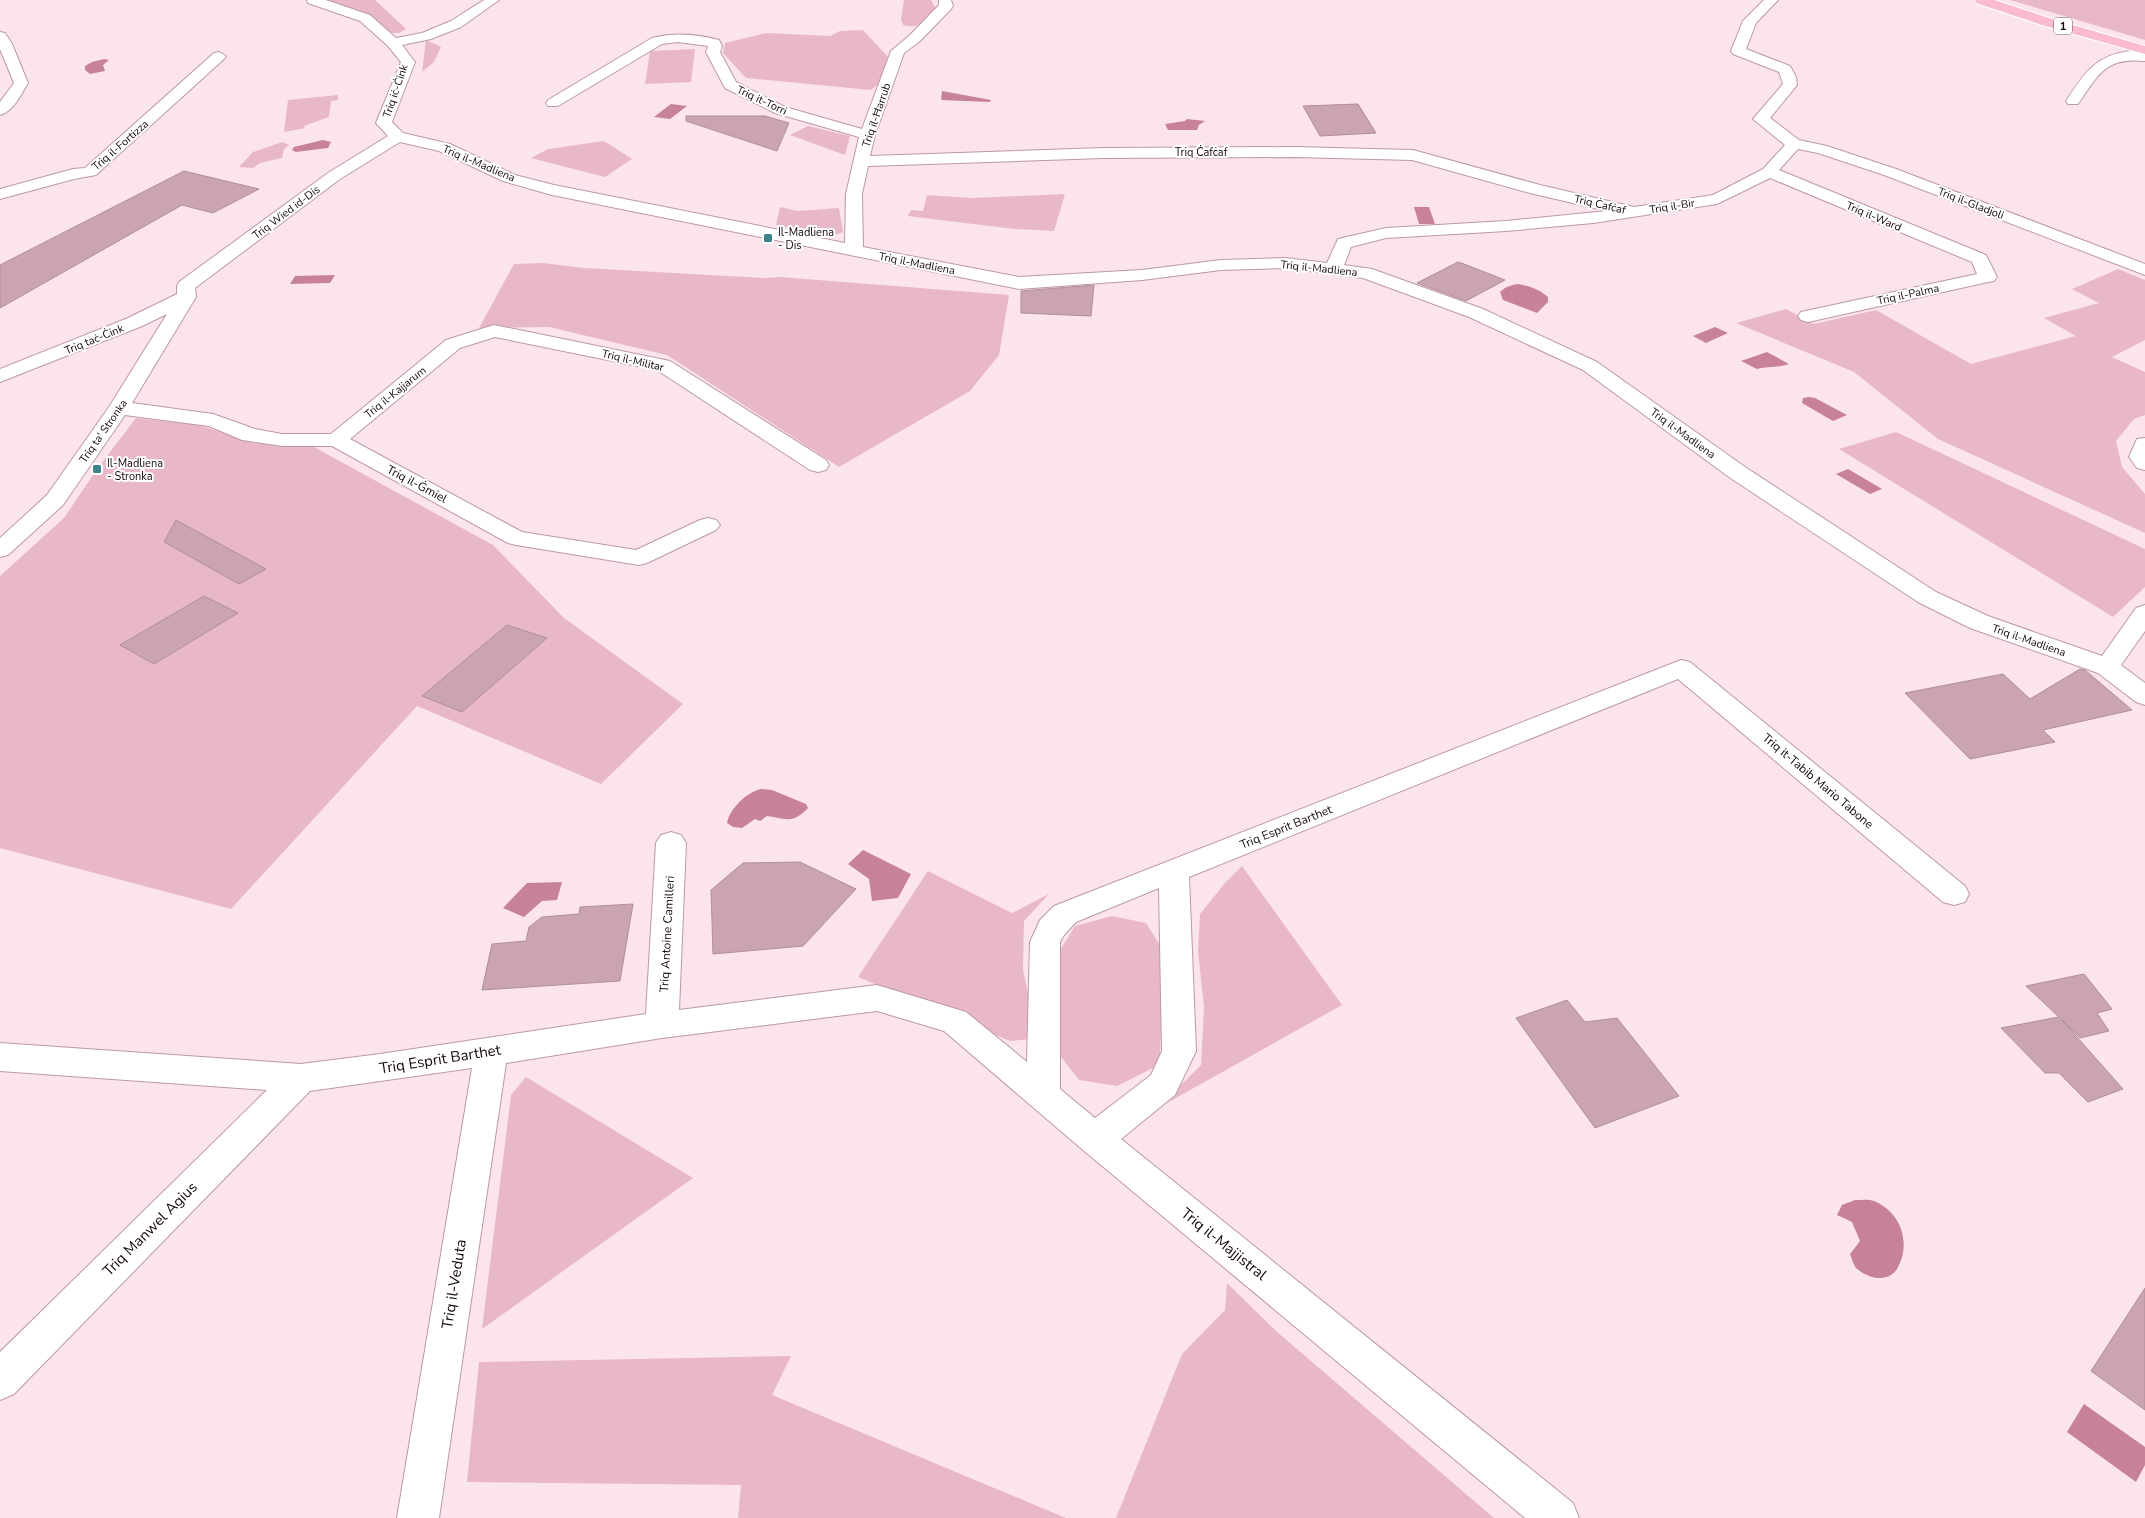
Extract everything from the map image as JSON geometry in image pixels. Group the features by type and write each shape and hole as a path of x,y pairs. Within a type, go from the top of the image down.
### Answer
{"highway":[{"name":"1","path":"1981,0 2145,50"},
{"name":"1","path":"2000,0 2145,44"}],"street":[{"path":"313,0 365,18 393,43 426,36 456,24 493,0"},
{"name":"Triq il-Ħarrub","path":"854,251 854,194 867,135 898,51 915,38 946,6 945,0"},
{"path":"1772,0 1750,21 1738,51 1785,69 1790,85 1760,119 1794,144"},
{"path":"0,36 6,44 21,83 8,103 0,110"},
{"name":"Triq it-Torri","path":"553,103 657,41 673,38 708,41 714,43 713,52 730,85 780,110 867,135"},
{"name":"Triq iċ-Ċink","path":"393,43 408,62 384,123 398,137"},
{"path":"2073,101 2099,65 2110,58 2135,55 2145,57"},
{"name":"Triq il-Fortizza","path":"0,194 73,174 90,172 219,56"},
{"name":"Triq il-Madliena","path":"398,137 444,147 509,178 552,190 1019,282 1142,274 1221,265 1285,263 1366,273 1476,313 1590,366 1737,472 1927,597 1979,622 2107,667 2145,696"},
{"name":"Triq Wied id-Dis","path":"187,298 186,286 334,176 398,137"},
{"name":"Triq il-Bir","path":"1334,268 1344,242 1386,233 1506,226 1592,218 1717,199 1769,172 1794,144"},
{"name":"Triq il-Gladjoli","path":"1794,144 1821,149 1890,172 2145,270"},
{"name":"Triq Ċafċaf","path":"861,161 1113,153 1295,152 1413,155 1536,189 1635,212"},
{"name":"Triq il-Ward","path":"1769,172 1980,260"},
{"name":"Triq Ċafċaf","path":"1536,189 1592,218"},
{"name":"Triq il-Palma","path":"1808,316 1988,277 1980,260"},
{"name":"Triq taċ-Ċink","path":"0,376 135,322 187,298"},
{"name":"Triq ta' Stronka","path":"0,550 55,500 119,408 187,298"},
{"name":"Triq il-Militar","path":"453,344 494,332 663,365 818,465"},
{"name":"Triq il-Kajjarum","path":"336,440 453,344"},
{"name":"Triq il-Ġmiel","path":"119,408 213,420 250,435 282,440 336,440 516,538 639,558 708,525"},
{"path":"2145,444 2140,457 2145,463"},
{"path":"2107,667 2145,614"},
{"name":"Triq Esprit Barthet","path":"1043,1096 1045,942 1051,928 1065,914 1681,668"},
{"name":"Triq it-Tabib Mario Tabone","path":"1681,668 1954,894"},
{"name":"Triq Antoine Camilleri","path":"662,1025 671,842"},
{"path":"1095,1139 1163,1084 1178,1052 1174,872"},
{"name":"Triq Esprit Barthet","path":"0,1057 301,1078 380,1068 662,1025 877,998"},
{"name":"Triq il-Majjistral","path":"877,998 955,1021 1095,1139 1558,1518"},
{"name":"Triq il-Veduta","path":"418,1518 491,1051"},
{"name":"Triq Manwel Agius","path":"0,1380 301,1078"}],"shaded area":[{"path":"320,0 375,0 406,29 399,33 388,33"},
{"path":"904,0 931,0 936,9 918,25 903,25 901,19"},
{"path":"2010,0 2145,0 2145,40"},
{"path":"863,30 889,58 882,81 871,90 746,78 723,53 725,43 766,33 830,36 840,31"},
{"path":"426,40 441,47 434,62 422,72"},
{"path":"695,49 691,82 645,84 650,51"},
{"path":"104,59 109,60 103,65 105,71 90,74 85,70 85,66"},
{"path":"942,91 991,100 990,102 941,100"},
{"path":"338,95 338,100 331,101 329,117 304,126 305,128 284,132 288,100"},
{"path":"671,104 687,106 670,119 654,117"},
{"path":"1187,119 1205,121 1199,125 1197,130 1168,130 1165,124 1185,121"},
{"path":"808,126 850,136 845,155 790,135"},
{"path":"323,140 331,142 328,148 296,152 292,150 294,147"},
{"path":"604,141 632,159 605,177 531,158 548,149"},
{"path":"282,142 289,145 284,149 282,158 260,163 253,168 239,167 253,152"},
{"path":"1065,194 1054,231 1014,229 908,216 911,210 923,211 927,195 973,198"},
{"path":"780,207 797,211 839,208 843,232 832,236 776,225"},
{"path":"1414,207 1429,207 1435,224 1419,224"},
{"path":"543,263 584,268 766,278 780,277 1009,295 999,355 970,391 839,467 667,355 549,327 479,328 514,264"},
{"path":"2118,269 2145,280 2145,340 2112,357 2145,372 2145,415 2134,419 2116,441 2122,467 2145,494 2145,533 1938,439 1854,372 1736,323 1786,309 1814,324 1876,310 1971,364 2076,336 2044,318 2099,303 2072,289"},
{"path":"335,275 330,283 290,284 295,276"},
{"path":"1518,284 1541,292 1548,297 1548,302 1537,313 1503,300 1500,292 1508,286"},
{"path":"1715,327 1728,333 1706,343 1693,336"},
{"path":"1767,352 1789,364 1757,369 1741,361"},
{"path":"1803,398 1815,398 1847,415 1833,421 1802,403"},
{"path":"136,418 199,425 254,443 314,447 493,545 564,618 683,704 601,784 417,706 231,909 0,848 0,576 64,518 97,469"},
{"path":"1896,432 2145,549 2145,587 2113,617 1839,449"},
{"path":"1848,469 1882,489 1870,494 1836,474"},
{"path":"761,789 772,790 806,804 808,808 793,818 784,819 767,816 760,821 755,819 742,828 733,827 727,823 735,806 740,801 750,793"},
{"path":"863,850 911,874 898,898 872,901 869,879 848,864"},
{"path":"1242,866 1342,1005 1158,1108 1201,1065 1204,1007 1198,951 1200,914 1225,883"},
{"path":"928,871 1012,913 1049,894 1024,921 1023,969 1034,1024 1030,1039 1010,1041 858,977"},
{"path":"562,882 557,900 542,901 524,917 503,908 527,883"},
{"path":"1112,916 1146,923 1163,950 1160,1056 1153,1068 1117,1086 1079,1080 1058,1053 1059,952 1075,926"},
{"path":"526,1077 693,1178 482,1329 511,1095"},
{"path":"1855,1200 1872,1200 1883,1206 1897,1221 1901,1230 1904,1249 1897,1269 1888,1277 1871,1277 1861,1272 1853,1263 1850,1254 1860,1241 1852,1222 1837,1215 1842,1205"},
{"path":"1227,1283 1276,1331 1494,1518 1116,1518 1182,1354 1225,1310"},
{"path":"791,1356 772,1395 1066,1518 738,1518 741,1485 467,1482 479,1362"},
{"path":"2084,1404 2145,1447 2145,1465 2136,1482 2067,1432"}],"building":[{"path":"1358,104 1376,133 1320,136 1303,106"},
{"path":"686,116 765,116 789,123 777,151 686,121"},
{"path":"184,171 259,189 213,213 182,205 0,308 0,265"},
{"path":"1458,262 1505,280 1466,301 1417,283"},
{"path":"1094,285 1091,316 1021,313 1021,291"},
{"path":"176,520 266,569 239,584 164,542"},
{"path":"204,596 238,613 154,664 120,645"},
{"path":"507,625 547,638 462,712 422,696"},
{"path":"2080,669 2085,670 2132,710 2043,730 2055,742 1970,759 1905,693 2003,674 2030,699"},
{"path":"800,862 856,889 803,946 713,954 711,890 743,863"},
{"path":"633,904 620,981 482,990 492,944 526,941 529,927 542,917 579,914 580,907"},
{"path":"2084,974 2112,1009 2097,1013 2109,1031 2080,1038 2061,1019 2123,1089 2088,1102 2059,1073 2045,1073 2001,1028 2059,1017 2026,986"},
{"path":"1567,1000 1585,1022 1617,1018 1679,1096 1595,1128 1516,1018"},
{"path":"2145,1288 2145,1410 2091,1371"}],"place":[{"name":"Il-Madliena - Dis","path":"768,238"},
{"name":"Il-Madliena - Stronka","path":"97,469"}]}
